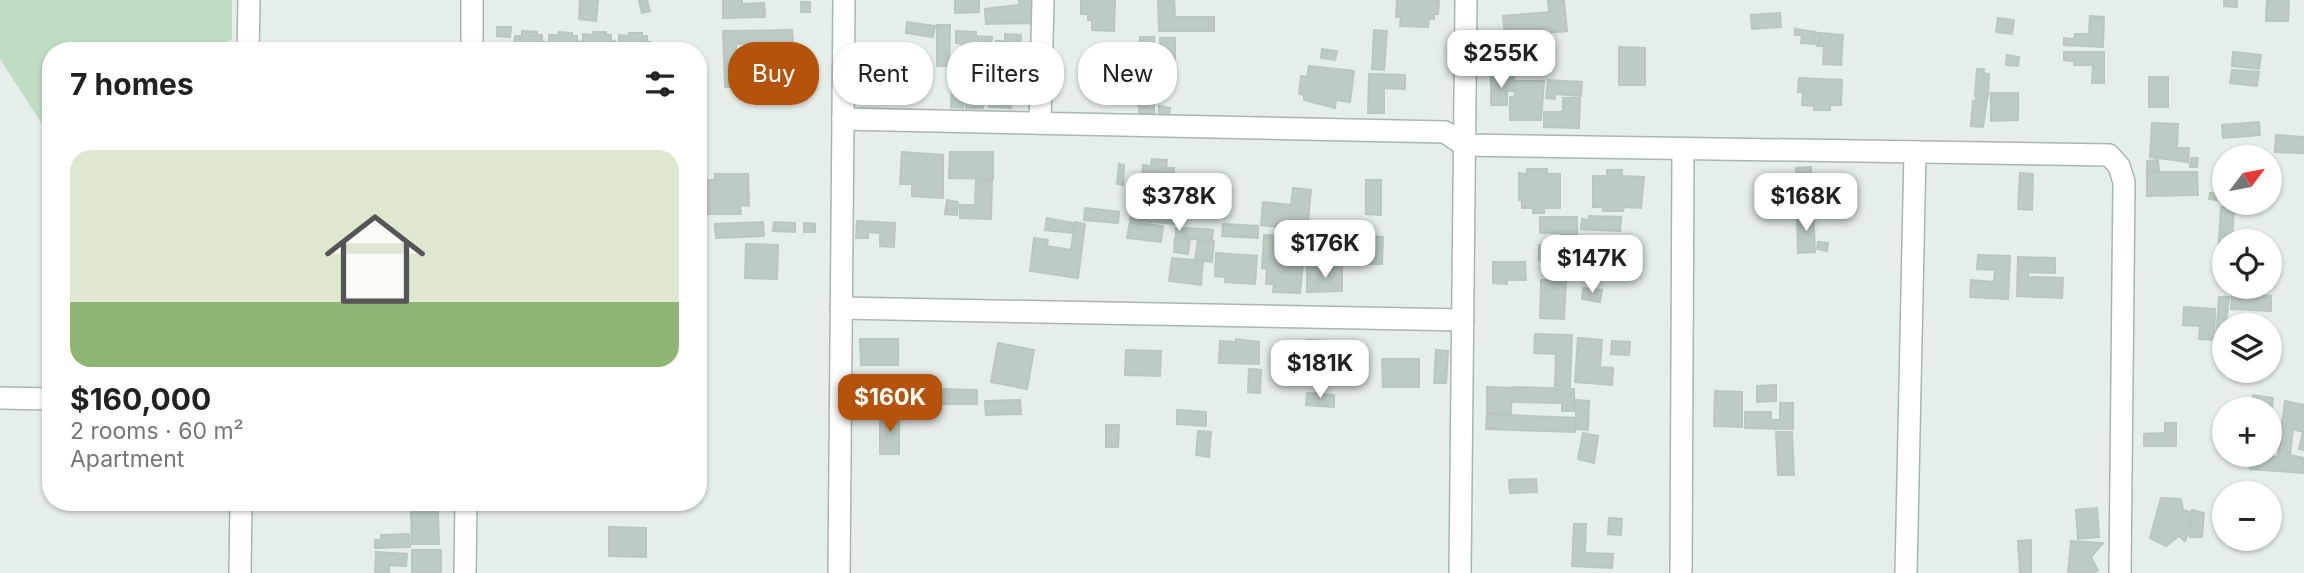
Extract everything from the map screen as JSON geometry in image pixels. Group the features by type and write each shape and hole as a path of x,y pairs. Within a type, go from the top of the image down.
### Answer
{"street":[{"path":"248,42 249,0"},
{"path":"472,0 472,42"},
{"path":"839,573 844,0"},
{"path":"1040,123 1043,0"},
{"path":"1460,573 1466,0"},
{"path":"843,119 1445,132 1464,145 2109,155 2119,166 2124,182 2120,573"},
{"path":"1681,573 1683,149"},
{"path":"1906,573 1914,152"},
{"path":"841,308 1463,320"},
{"path":"0,398 42,399"},
{"path":"240,573 241,511"},
{"path":"465,573 466,511"}],"green space":[{"path":"0,0 232,0 232,39 227,42 42,42 42,124 0,59"}],"building":[{"path":"580,0 598,0 596,21 579,19"},
{"path":"647,0 650,11 642,13 639,1"},
{"path":"723,0 742,0 742,4 764,3 765,17 723,18"},
{"path":"955,0 979,0 979,12 955,13"},
{"path":"1019,0 1035,0 1036,23 986,24 985,9 1019,5"},
{"path":"1081,0 1115,0 1114,31 1092,30 1092,20 1088,20 1088,14 1081,14"},
{"path":"1158,0 1174,0 1175,17 1214,17 1214,31 1159,31"},
{"path":"1397,0 1439,0 1438,14 1434,14 1434,19 1429,19 1428,27 1400,26 1401,17 1396,17"},
{"path":"1548,0 1564,0 1567,31 1505,37 1503,16 1549,12"},
{"path":"2224,0 2237,0 2237,7 2224,6"},
{"path":"2267,0 2289,0 2288,21 2266,21"},
{"path":"801,2 810,2 810,12 801,12"},
{"path":"1780,13 1781,27 1752,29 1751,15"},
{"path":"2090,16 2104,17 2103,47 2064,45 2064,38 2074,39 2075,34 2089,34"},
{"path":"1998,18 2014,20 2012,34 1996,32"},
{"path":"907,22 935,26 933,37 906,33"},
{"path":"937,25 950,25 947,66 937,66"},
{"path":"497,27 511,27 510,37 497,36"},
{"path":"1795,29 1816,32 1815,44 1801,43 1802,35 1795,35"},
{"path":"792,30 793,42 728,42 728,87 725,87 723,31"},
{"path":"1374,30 1387,31 1384,70 1372,69"},
{"path":"522,31 537,32 537,35 542,35 542,42 515,42 515,36 522,36"},
{"path":"956,31 976,32 976,36 992,37 991,42 956,42"},
{"path":"559,32 572,33 572,36 577,36 577,41 581,42 549,42 549,35 559,35"},
{"path":"593,32 606,32 606,35 611,35 611,41 615,42 583,42 583,34 593,35"},
{"path":"629,33 642,33 642,36 647,36 647,42 619,42 619,35 629,36"},
{"path":"1818,33 1843,35 1841,65 1823,64 1824,46 1817,46"},
{"path":"1005,34 1021,35 1021,42 996,42 1005,41"},
{"path":"1140,37 1154,37 1154,42 1140,42"},
{"path":"1160,38 1175,38 1175,42 1160,42"},
{"path":"1619,47 1645,48 1645,85 1619,85"},
{"path":"1322,49 1337,51 1335,60 1321,58"},
{"path":"2064,52 2104,52 2104,83 2092,83 2093,65 2074,65 2074,61 2064,60"},
{"path":"2233,52 2261,55 2259,69 2232,66"},
{"path":"2007,55 2019,57 2018,66 2006,65"},
{"path":"1309,66 1354,71 1350,102 1336,100 1335,108 1304,100 1304,95 1299,94 1301,76 1307,77"},
{"path":"1977,69 1984,69 1983,73 1989,74 1988,97 1975,96"},
{"path":"2232,70 2259,72 2257,86 2230,83"},
{"path":"1369,74 1405,75 1405,89 1384,88 1384,113 1368,113"},
{"path":"1491,77 1514,77 1514,91 1507,91 1507,105 1491,105"},
{"path":"2149,77 2168,77 2168,107 2149,107"},
{"path":"1799,78 1842,80 1841,105 1830,105 1830,110 1814,110 1814,106 1802,105 1803,92 1798,92"},
{"path":"1548,80 1582,82 1581,96 1555,94 1555,99 1546,98"},
{"path":"1514,81 1544,81 1541,120 1510,120 1510,97 1515,97"},
{"path":"1991,93 2018,93 2018,120 1991,121"},
{"path":"1563,98 1580,98 1579,128 1544,127 1544,112 1563,112"},
{"path":"1976,98 1987,99 1983,127 1971,126 1973,101 1976,101"},
{"path":"966,105 983,105 983,108 966,108"},
{"path":"989,105 1011,105 1011,108"},
{"path":"1139,105 1154,105 1154,114 1139,114"},
{"path":"1159,106 1170,108 1169,116 1159,114"},
{"path":"2259,122 2260,135 2223,138 2222,125"},
{"path":"2152,123 2178,124 2177,148 2189,148 2188,162 2150,157"},
{"path":"2276,135 2304,137 2304,153 2282,152 2282,145 2275,145"},
{"path":"902,152 943,155 943,198 912,196 912,184 900,184"},
{"path":"950,152 993,152 993,179 949,178"},
{"path":"2191,158 2198,158 2197,167 2190,167"},
{"path":"1152,159 1167,160 1166,168 1174,168 1172,187 1142,184 1143,165 1151,166"},
{"path":"2158,160 2159,170 2147,170 2147,161"},
{"path":"1119,164 1124,165 1123,185 1117,184"},
{"path":"1811,167 1813,206 1798,206 1796,168"},
{"path":"1527,169 1547,169 1547,174 1560,174 1560,208 1544,208 1544,213 1533,213 1533,208 1522,208 1522,200 1519,200 1519,173 1527,174"},
{"path":"1607,170 1622,170 1622,176 1644,177 1641,208 1624,207 1623,211 1603,211 1603,207 1593,207 1593,176 1607,176"},
{"path":"2147,172 2197,172 2198,195 2147,196"},
{"path":"2020,173 2033,174 2032,210 2018,209"},
{"path":"715,174 748,174 749,206 740,205 741,214 707,214 707,180 715,180"},
{"path":"976,179 992,180 991,219 960,218 960,205 975,205"},
{"path":"1366,180 1381,180 1381,215 1366,214"},
{"path":"1134,186 1145,187 1144,205 1133,204"},
{"path":"1293,188 1311,190 1307,230 1261,225 1263,202 1291,205"},
{"path":"1167,190 1176,191 1174,224 1130,220 1131,210 1165,213"},
{"path":"947,200 958,202 957,215 945,214"},
{"path":"1085,208 1119,212 1118,223 1084,220"},
{"path":"1813,212 1815,252 1798,253 1797,213"},
{"path":"2220,215 2234,215 2233,229 2220,229"},
{"path":"1589,216 1621,217 1620,231 1581,229 1582,219 1589,220"},
{"path":"1540,217 1577,217 1577,260 1539,260 1539,245 1561,245 1561,233 1540,233"},
{"path":"1047,218 1074,223 1073,233 1045,230"},
{"path":"857,221 895,223 894,247 880,246 880,233 868,232 868,238 856,238"},
{"path":"763,222 764,236 716,238 715,224"},
{"path":"774,222 795,223 795,232 773,231"},
{"path":"1075,222 1085,224 1078,278 1030,271 1034,238 1048,240 1047,246 1071,250"},
{"path":"1130,222 1163,226 1161,242 1127,238"},
{"path":"804,223 815,224 815,232 804,232"},
{"path":"1223,224 1258,226 1258,238 1222,236"},
{"path":"1185,228 1213,230 1212,241 1184,238"},
{"path":"1176,229 1183,229 1182,238 1176,237"},
{"path":"1322,230 1322,238 1308,238 1308,231"},
{"path":"1264,235 1290,236 1289,257 1302,258 1303,262 1300,293 1273,292 1274,284 1266,284 1267,269 1262,268"},
{"path":"1369,236 1383,237 1382,264 1368,264"},
{"path":"1175,238 1190,239 1188,254 1174,252"},
{"path":"1198,240 1214,241 1212,262 1195,260"},
{"path":"1818,242 1828,243 1827,251 1817,249"},
{"path":"746,244 778,245 777,279 745,278"},
{"path":"1216,253 1257,256 1255,284 1225,282 1226,277 1215,276"},
{"path":"1978,255 2010,256 2008,299 1970,297 1971,280 1994,282 1995,270 1977,269"},
{"path":"2018,257 2055,258 2055,273 2028,272 2028,277 2063,278 2062,298 2017,296"},
{"path":"1172,258 1203,261 1201,285 1169,281"},
{"path":"1307,259 1320,259 1320,269 1307,269"},
{"path":"1493,262 1525,262 1526,280 1507,280 1507,284 1493,283"},
{"path":"1554,262 1578,262 1577,275 1553,275"},
{"path":"1324,266 1342,266 1342,291 1307,292 1307,270 1324,270"},
{"path":"1541,280 1566,281 1564,319 1540,318"},
{"path":"1583,288 1602,290 1600,302 1582,299"},
{"path":"2219,299 2229,299 2227,313 2218,313"},
{"path":"2232,299 2271,299 2271,311 2231,309"},
{"path":"2184,307 2215,309 2215,313 2212,313 2212,340 2199,339 2200,326 2183,325"},
{"path":"1535,334 1572,335 1570,387 1555,386 1556,354 1534,353"},
{"path":"1578,338 1602,340 1600,367 1613,368 1612,385 1575,382"},
{"path":"860,339 898,339 898,365 861,365"},
{"path":"1236,339 1259,342 1259,364 1219,363 1220,341 1236,342"},
{"path":"1308,340 1343,342 1343,372 1308,371"},
{"path":"1612,341 1630,342 1629,355 1611,354"},
{"path":"998,343 1034,350 1027,389 991,382"},
{"path":"1126,350 1161,351 1160,376 1125,375"},
{"path":"1436,350 1448,351 1446,383 1434,383"},
{"path":"1382,359 1419,359 1419,387 1383,387"},
{"path":"1249,369 1261,370 1260,393 1248,392"},
{"path":"889,380 896,380 895,389 888,388"},
{"path":"1776,385 1776,401 1757,402 1757,386"},
{"path":"1487,387 1512,388 1511,413 1487,413"},
{"path":"1514,387 1574,389 1574,411 1562,411 1562,403 1513,402"},
{"path":"900,388 938,389 938,401 900,401"},
{"path":"941,389 977,390 977,404 941,404"},
{"path":"1715,391 1742,392 1742,427 1714,426"},
{"path":"1307,393 1334,395 1334,407 1306,405"},
{"path":"890,394 898,396 896,407 888,405"},
{"path":"1020,400 1021,414 986,415 985,401"},
{"path":"1576,400 1589,401 1588,430 1576,429"},
{"path":"2285,401 2304,405 2304,450 2299,449 2303,432 2293,429 2290,455 2304,458 2304,473 2250,469 2282,467"},
{"path":"1780,403 1793,403 1793,429 1745,428 1745,412 1771,412 1771,420 1780,420"},
{"path":"1177,410 1206,412 1206,426 1177,424"},
{"path":"880,414 899,414 899,454 880,454"},
{"path":"1487,414 1575,418 1575,432 1486,429"},
{"path":"2165,423 2176,423 2176,446 2144,446 2144,434 2165,433"},
{"path":"1106,425 1119,425 1118,447 1106,447"},
{"path":"1198,431 1211,432 1209,457 1196,455"},
{"path":"1776,432 1792,432 1794,475 1778,475"},
{"path":"1583,433 1598,436 1594,463 1578,459"},
{"path":"1536,479 1537,492 1510,493 1509,480"},
{"path":"2161,498 2181,499 2183,510 2190,512 2189,531 2185,541 2179,536 2166,546 2150,538"},
{"path":"2097,508 2099,537 2078,539 2076,510"},
{"path":"2192,510 2204,513 2202,537 2190,537"},
{"path":"411,512 438,512 439,544 412,544"},
{"path":"1609,518 1622,519 1621,535 1608,534"},
{"path":"1574,524 1586,524 1585,553 1613,554 1612,568 1572,566"},
{"path":"609,527 646,528 646,557 609,556"},
{"path":"409,534 410,547 375,548 375,540 381,540 381,535"},
{"path":"2031,540 2031,573 2020,573 2018,541"},
{"path":"2071,541 2103,543 2091,557 2098,571 2068,573"},
{"path":"412,550 441,550 441,573 412,573"},
{"path":"376,552 407,554 406,566 389,565 389,573 375,573"}]}
